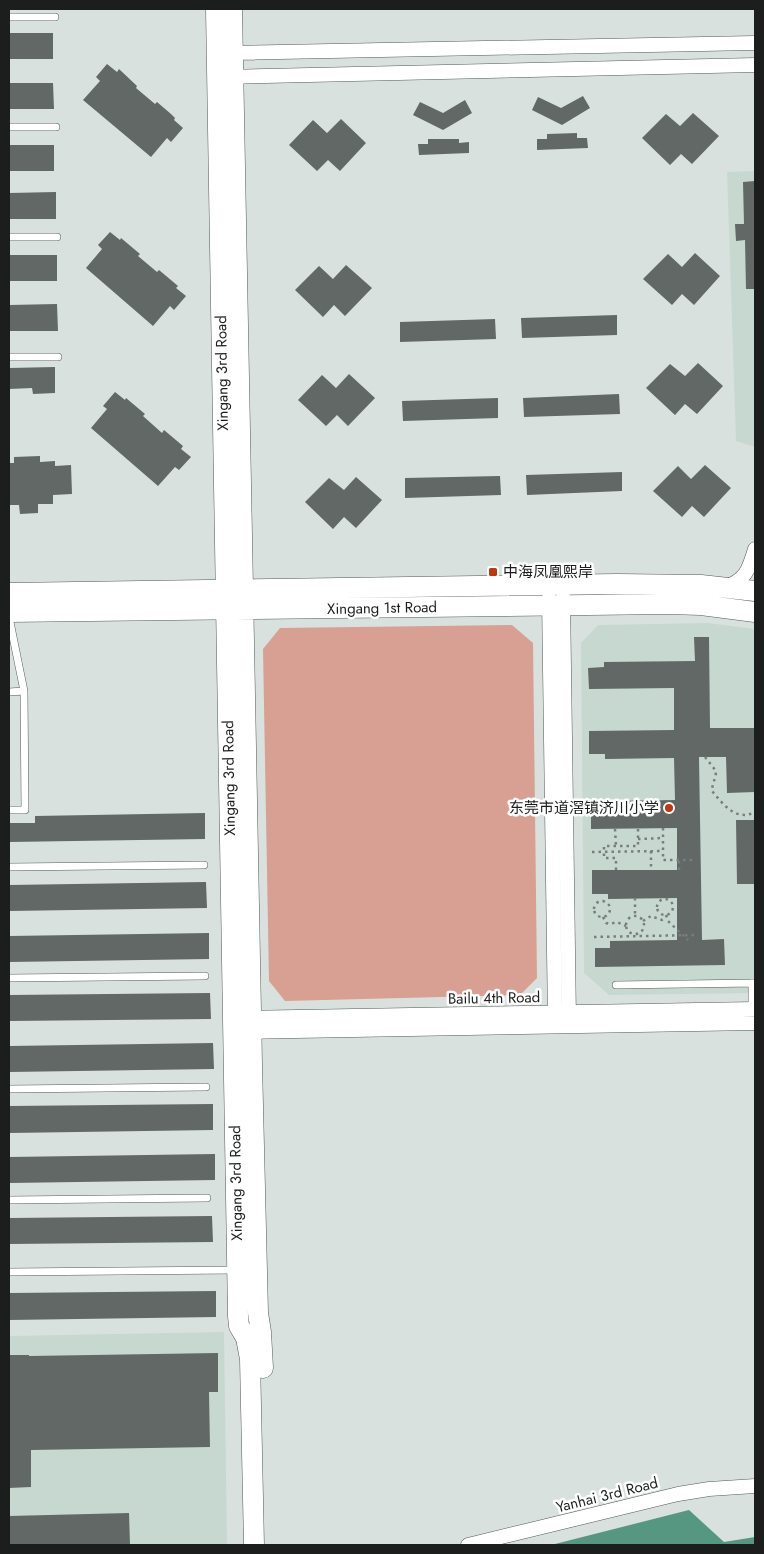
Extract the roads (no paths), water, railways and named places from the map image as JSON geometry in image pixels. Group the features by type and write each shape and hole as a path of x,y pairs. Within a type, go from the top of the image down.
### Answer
{"street":[{"name":"Xingang 3rd Road","path":"216,9 225,53"},
{"name":"Xingang 3rd Road","path":"232,9 225,53 225,77 242,1025 238,1270 239,1326 246,1338 250,1359 254,1545"},
{"path":"225,53 755,43"},
{"path":"225,77 755,65"},
{"path":"722,588 736,583 742,578 749,568 755,549"},
{"name":"Xingang 1st Road","path":"9,593 668,584 755,591"},
{"path":"556,585 562,1019"},
{"name":"Xingang 1st Road","path":"9,612 668,604 701,605 755,612"},
{"name":"Bailu 4th Road","path":"242,1025 562,1019 754,1009"},
{"name":"Bailu 4th Road","path":"562,1019 754,1023"},
{"name":"Xingang 3rd Road","path":"242,1025 258,1313 262,1351 266,1545"},
{"name":"Yanhai 3rd Road","path":"468,1545 678,1494 709,1489 755,1486"}],"lane":[{"path":"9,17 55,17"},
{"path":"9,127 56,127"},
{"path":"9,237 57,237"},
{"path":"9,357 58,357"},
{"path":"9,617 24,692 25,810 9,810"},
{"path":"9,692 24,692"},
{"path":"9,867 204,865"},
{"path":"9,978 205,976"},
{"path":"616,985 754,983 754,1023"},
{"path":"9,1088 206,1087"},
{"path":"9,1200 207,1198"},
{"path":"9,1272 238,1270"}],"place":[{"name":"中海凤凰熙岸","path":"493,572"},
{"name":"东莞市道滘镇济川小学","path":"669,808"}]}
